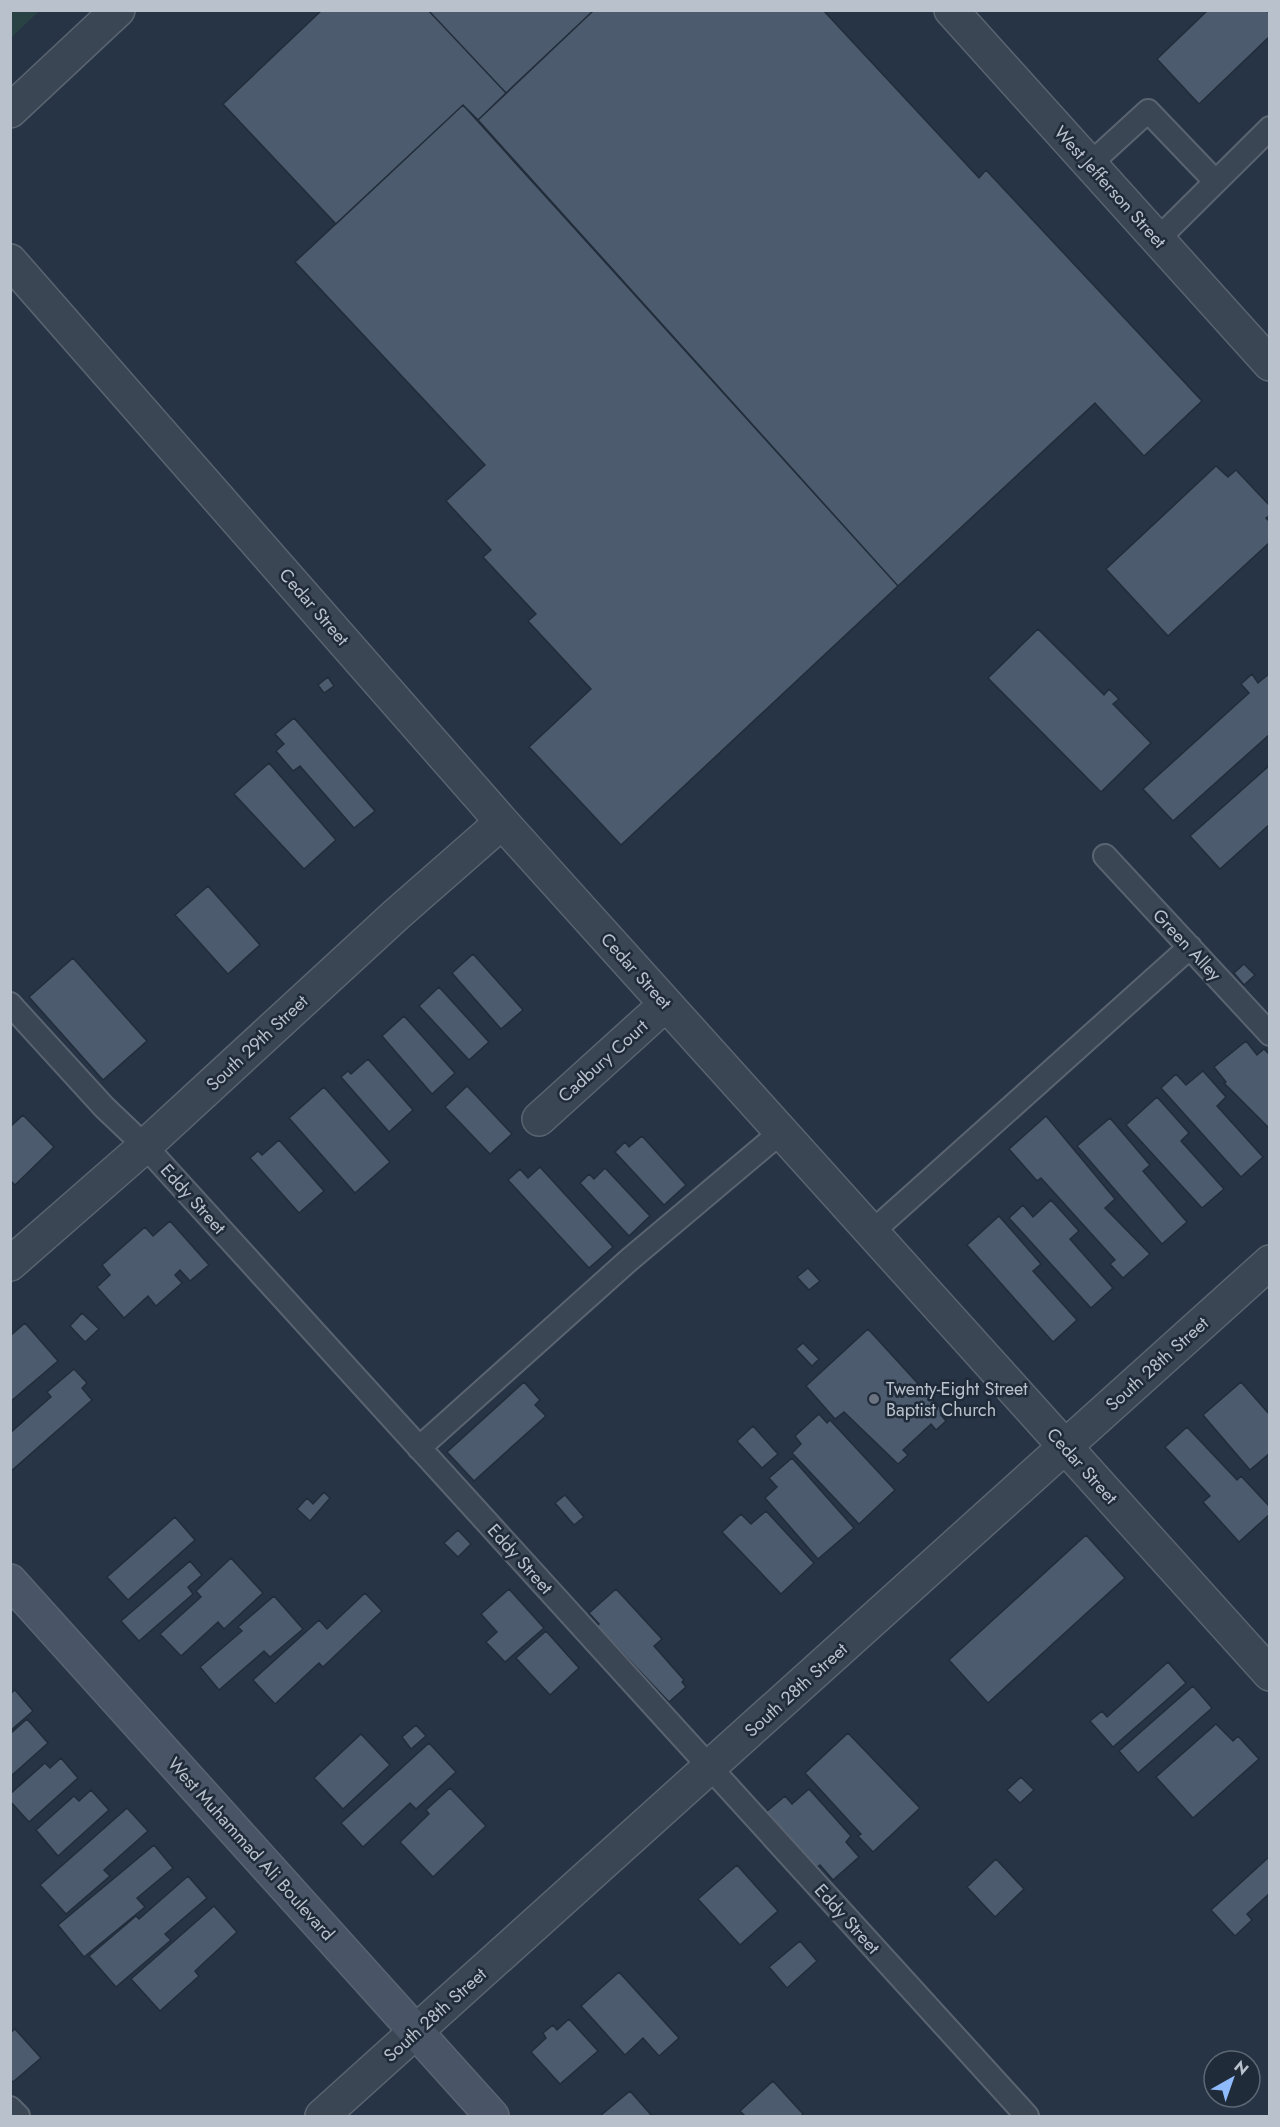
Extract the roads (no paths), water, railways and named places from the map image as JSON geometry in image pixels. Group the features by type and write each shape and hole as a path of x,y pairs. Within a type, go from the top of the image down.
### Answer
{"main road":[{"name":"West Muhammad Ali Boulevard","path":"10,1581 492,2116"}],"street":[{"path":"10,111 118,10"},
{"name":"West Jefferson Street","path":"951,10 1269,364"},
{"name":"Cedar Street","path":"10,261 502,822 1269,1674"},
{"name":"South 29th Street","path":"10,1264 145,1146 397,914 502,822"},
{"name":"Cadbury Court","path":"539,1119 666,1004"},
{"name":"South 28th Street","path":"322,2116 1269,1263"}],"lane":[{"path":"1090,164 1148,111 1215,182"},
{"path":"1157,240 1269,128"},
{"name":"Green Alley","path":"1105,856 1269,1034"},
{"path":"872,1232 1190,947"},
{"name":"Eddy Street","path":"10,1004 104,1107 145,1146 1027,2116"},
{"path":"419,1448 629,1260 781,1132"},
{"path":"10,2108 18,2116"}],"place":[{"name":"Twenty-Eight Street Baptist Church","path":"874,1399"}]}
